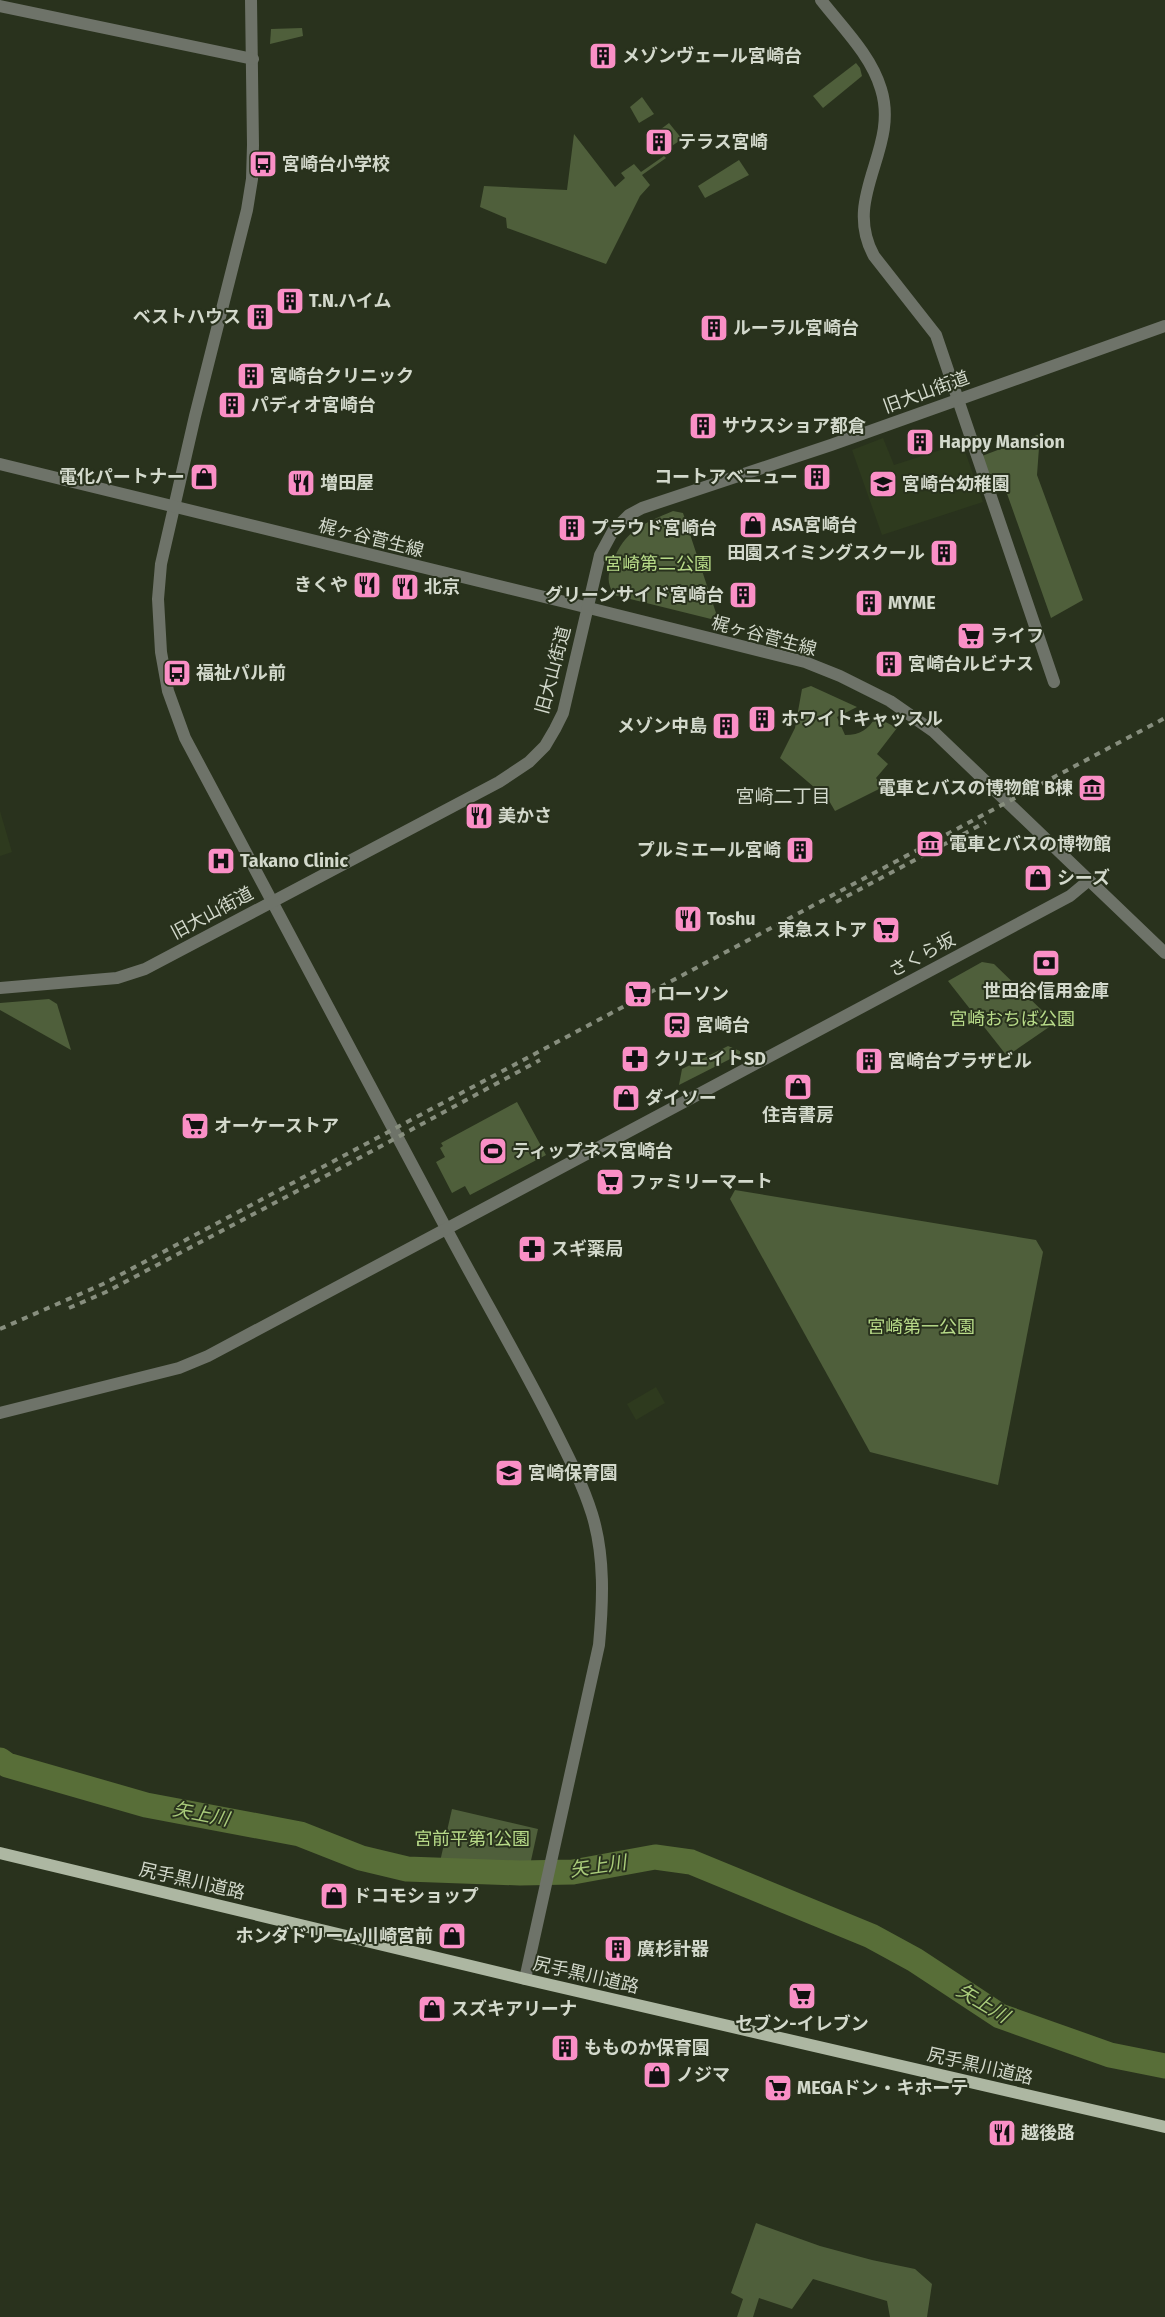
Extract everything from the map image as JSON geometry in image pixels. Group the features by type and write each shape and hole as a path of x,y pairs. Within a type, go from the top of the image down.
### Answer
{"main road":[{"name":"尻手黒川道路","path":"0,1853 525,1979 1165,2127"}],"street":[{"path":"251,0 253,59 252,179 247,210 195,416 161,564 158,599 161,652 168,692 185,738 563,1447 585,1494 598,1538 602,1592 599,1645 525,1979"},
{"path":"821,0 861,51 873,70 881,89 885,116 881,147 864,198 864,229 867,244 874,256 936,335 1054,682"},
{"path":"0,6 253,59"},
{"name":"旧大山街道","path":"0,988 117,978 145,969 272,900 499,782 530,762 545,746 562,713 600,555 605,543 620,523 642,508 957,400 1165,326"},
{"name":"梶ヶ谷菅生線","path":"0,464 804,662 840,676 890,701 933,731 1165,953"},
{"name":"さくら坂","path":"0,1413 179,1368 208,1356 1070,896 1088,881"}],"shaded area":[{"path":"883,438 894,465 962,443 983,502 882,535 852,450"},
{"path":"0,811 12,852 0,856"},
{"path":"656,1387 665,1403 636,1420 627,1404"}],"green space":[{"path":"302,28 303,36 270,44 271,29"},
{"path":"856,63 860,68 862,76 823,108 813,96"},
{"path":"642,97 654,114 639,123 630,107"},
{"path":"669,123 682,139 669,148 657,132"},
{"path":"574,134 615,187 625,178 621,173 634,164 641,172 664,156 666,158 642,175 650,185 640,196 606,264 507,228 506,218 480,207 484,186 567,190"},
{"path":"739,160 749,175 705,198 698,186"},
{"path":"1040,434 1037,475 1083,600 1051,618 1005,488 994,492 982,456"},
{"name":"宮崎第二公園","path":"673,511 683,513 716,613 711,619 614,595 610,587 610,571 623,542 629,535 645,524"},
{"path":"811,686 857,707 837,717 845,735 864,731 876,717 897,728 877,754 888,764 876,778 883,787 835,811 828,799 780,758 795,728 802,689"},
{"name":"宮崎おちば公園","path":"982,962 994,964 1055,1023 1007,1056 948,981"},
{"path":"49,999 57,1004 71,1050 0,1010 0,1003"},
{"path":"728,1046 740,1051 740,1054 679,1085 682,1069"},
{"name":"ティップネス宮崎台","path":"517,1102 546,1155 470,1195 465,1186 452,1193 436,1162 445,1157 440,1148 443,1146 441,1143"},
{"name":"宮崎第一公園","path":"735,1190 1036,1240 1043,1252 998,1485 870,1452 730,1199"},
{"name":"宮前平第1公園","path":"452,1809 538,1829 530,1865 439,1866"},
{"path":"756,2223 820,2246 915,2269 932,2284 927,2317 890,2317 887,2301 813,2279 792,2309 759,2298 753,2317 737,2317 743,2299 731,2293"}],"waterway":[{"name":"矢上川","path":"0,1760 7,1765 146,1805 300,1834 361,1858 407,1869 520,1873 573,1872 655,1857 691,1862 871,1936 915,1960 1000,2016 1110,2055 1165,2066"}],"railway":[{"path":"0,1329 103,1284 1165,718"},
{"path":"836,902 986,822"},
{"path":"69,1308 106,1292 540,1060"}],"place":[{"name":"メゾンヴェール宮崎台","path":"603,56"},
{"name":"テラス宮崎","path":"659,142"},
{"name":"宮崎台小学校","path":"263,164"},
{"name":"T.N.ハイム","path":"290,301"},
{"name":"ベストハウス","path":"260,317"},
{"name":"ルーラル宮崎台","path":"714,328"},
{"name":"宮崎台クリニック","path":"251,376"},
{"name":"パディオ宮崎台","path":"232,405"},
{"name":"サウスショア都倉","path":"703,426"},
{"name":"Happy Mansion","path":"920,442"},
{"name":"電化パートナー","path":"204,477"},
{"name":"コートアベニュー","path":"817,477"},
{"name":"増田屋","path":"301,483"},
{"name":"宮崎台幼稚園","path":"883,484"},
{"name":"ASA宮崎台","path":"753,525"},
{"name":"プラウド宮崎台","path":"572,528"},
{"name":"田園スイミングスクール","path":"944,553"},
{"name":"きくや","path":"367,585"},
{"name":"北京","path":"405,587"},
{"name":"グリーンサイド宮崎台","path":"743,595"},
{"name":"MYME","path":"869,603"},
{"name":"ライフ","path":"971,636"},
{"name":"宮崎台ルビナス","path":"889,664"},
{"name":"福祉パル前","path":"177,673"},
{"name":"ホワイトキャッスル","path":"762,719"},
{"name":"メゾン中島","path":"726,726"},
{"name":"電車とバスの博物館 B棟","path":"1092,788"},
{"name":"美かさ","path":"479,816"},
{"name":"電車とバスの博物館","path":"930,844"},
{"name":"プルミエール宮崎","path":"800,850"},
{"name":"Takano Clinic","path":"221,861"},
{"name":"シーズ","path":"1038,878"},
{"name":"Toshu","path":"688,919"},
{"name":"東急ストア","path":"886,930"},
{"name":"世田谷信用金庫","path":"1046,963"},
{"name":"ローソン","path":"638,994"},
{"name":"宮崎台","path":"677,1025"},
{"name":"クリエイトSD","path":"635,1059"},
{"name":"宮崎台プラザビル","path":"869,1061"},
{"name":"住吉書房","path":"798,1087"},
{"name":"ダイソー","path":"626,1098"},
{"name":"オーケーストア","path":"195,1126"},
{"name":"ティップネス宮崎台","path":"493,1151"},
{"name":"ファミリーマート","path":"610,1182"},
{"name":"スギ薬局","path":"532,1249"},
{"name":"宮崎保育園","path":"509,1473"},
{"name":"ドコモショップ","path":"334,1896"},
{"name":"ホンダドリーム川崎宮前","path":"452,1936"},
{"name":"廣杉計器","path":"618,1949"},
{"name":"セブン-イレブン","path":"802,1996"},
{"name":"スズキアリーナ","path":"432,2009"},
{"name":"もものか保育園","path":"565,2048"},
{"name":"ノジマ","path":"657,2075"},
{"name":"MEGAドン・キホーテ","path":"778,2088"},
{"name":"越後路","path":"1002,2133"}],"district":[{"name":"宮崎二丁目","path":"783,796"}]}
